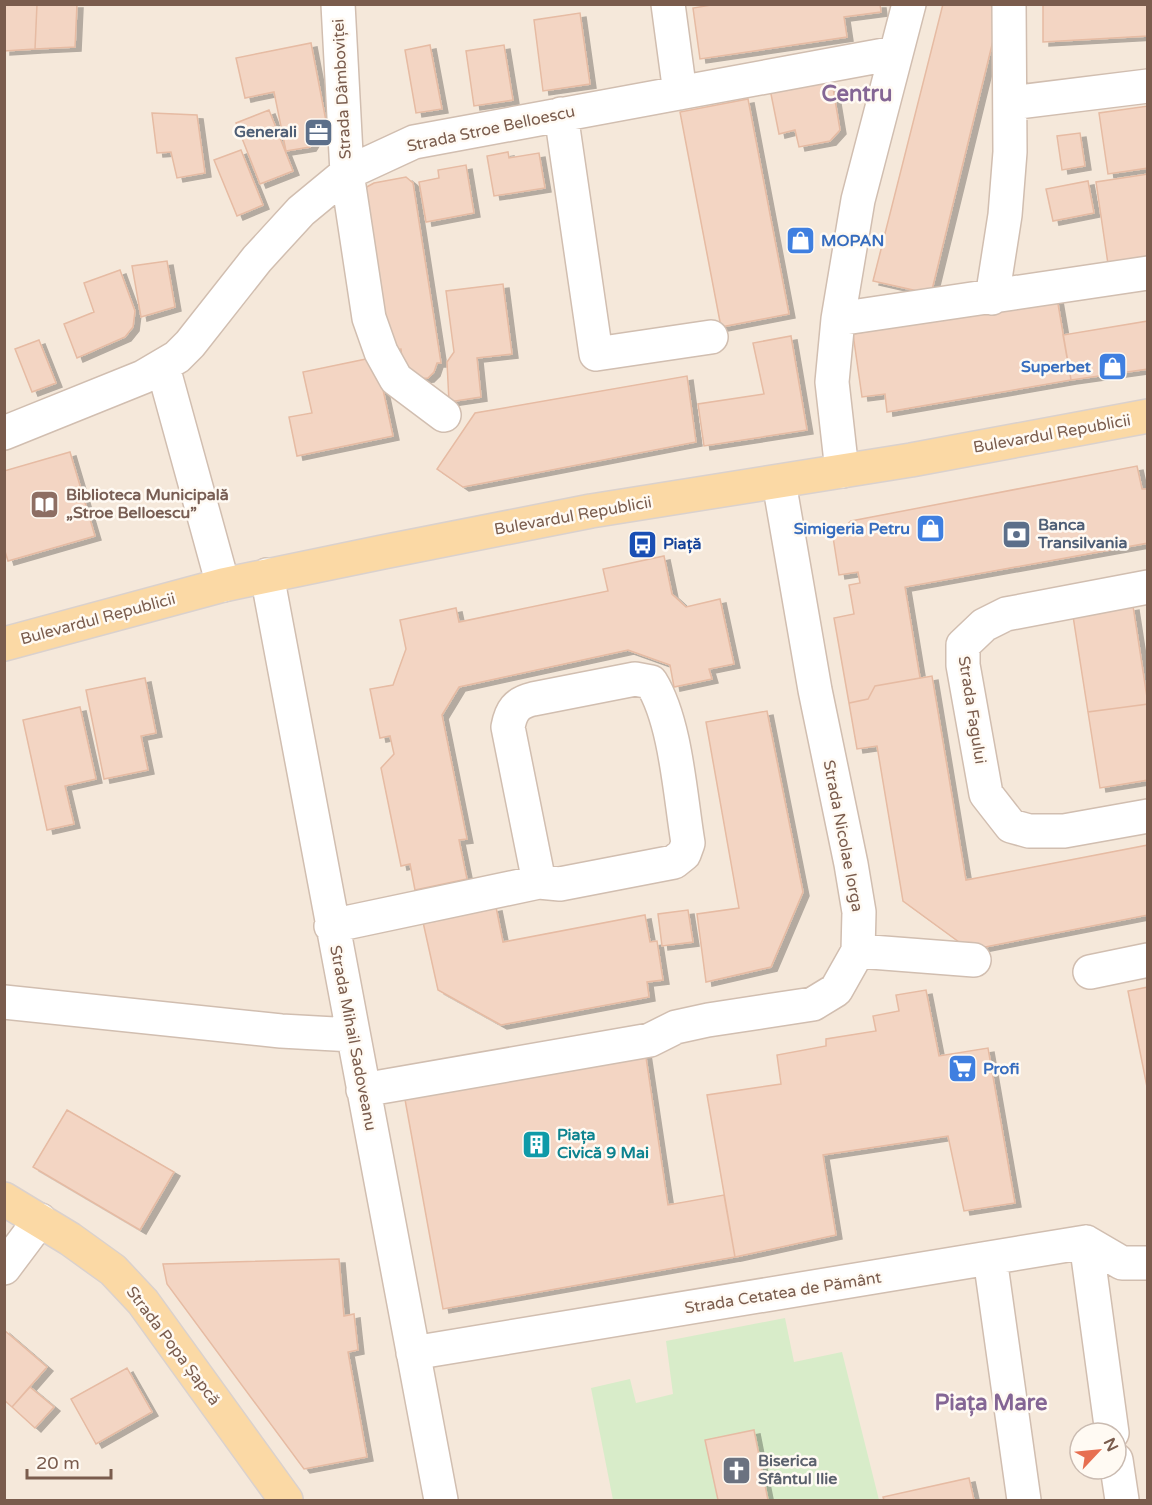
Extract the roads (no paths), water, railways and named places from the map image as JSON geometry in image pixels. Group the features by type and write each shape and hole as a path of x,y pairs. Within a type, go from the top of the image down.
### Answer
{"main road":[{"name":"Bulevardul Republicii","path":"4,644 267,575 591,511 779,482 1148,416"},
{"name":"Strada Popa Șapcă","path":"4,1199 40,1220 113,1270 143,1302 286,1500"}],"street":[{"name":"Strada Dâmboviței","path":"338,4 346,172 369,318 381,352 396,379 444,415"},
{"path":"668,4 680,93"},
{"path":"842,471 832,382 838,319 858,200 909,4"},
{"path":"992,298 1006,205 1010,152 1009,4"},
{"name":"Strada Stroe Belloescu","path":"4,433 163,367 190,344 257,259 301,211 346,172 414,142 895,53"},
{"path":"1010,103 1148,86"},
{"path":"561,114 596,354 711,337"},
{"path":"838,319 992,298 1148,273"},
{"path":"163,367 223,585"},
{"name":"Strada Nicolae Iorga","path":"363,1090 650,1040 676,1028 708,1020 813,1004 836,990 858,951 859,912 815,690 779,482"},
{"name":"Strada Mihail Sadoveanu","path":"267,575 441,1500"},
{"name":"Strada Fagului","path":"1148,587 1006,614 984,625 963,645 963,665 986,794 1011,826 1029,831 1064,831 1148,816"},
{"path":"332,926 539,882 560,884 674,862 684,854 688,843 667,720 661,698 651,682 635,679 533,699 522,702 510,713 508,727 539,882"},
{"path":"858,951 974,960"},
{"path":"1090,972 1148,960"},
{"path":"4,1002 281,1031 353,1035"},
{"path":"4,1268 40,1220"},
{"path":"1086,1242 1122,1263 1148,1263"},
{"path":"1086,1242 1110,1421"},
{"name":"Strada Cetatea de Pământ","path":"413,1353 1086,1242"},
{"path":"990,1258 1024,1500"},
{"path":"1119,1481 1122,1500"}],"place":[{"name":"Generali","path":"318,132"},
{"name":"MOPAN","path":"800,241"},
{"name":"Superbet","path":"1112,367"},
{"name":"Biblioteca Municipală „Stroe Belloescu”","path":"45,504"},
{"name":"Simigeria Petru","path":"931,529"},
{"name":"Banca Transilvania","path":"1017,534"},
{"name":"Piață","path":"642,544"},
{"name":"Profi","path":"962,1069"},
{"name":"Piața Civică 9 Mai","path":"536,1144"},
{"name":"Biserica Sfântul Ilie","path":"737,1470"}],"district":[{"name":"Centru","path":"857,94"},
{"name":"Piața Mare","path":"991,1403"}]}
